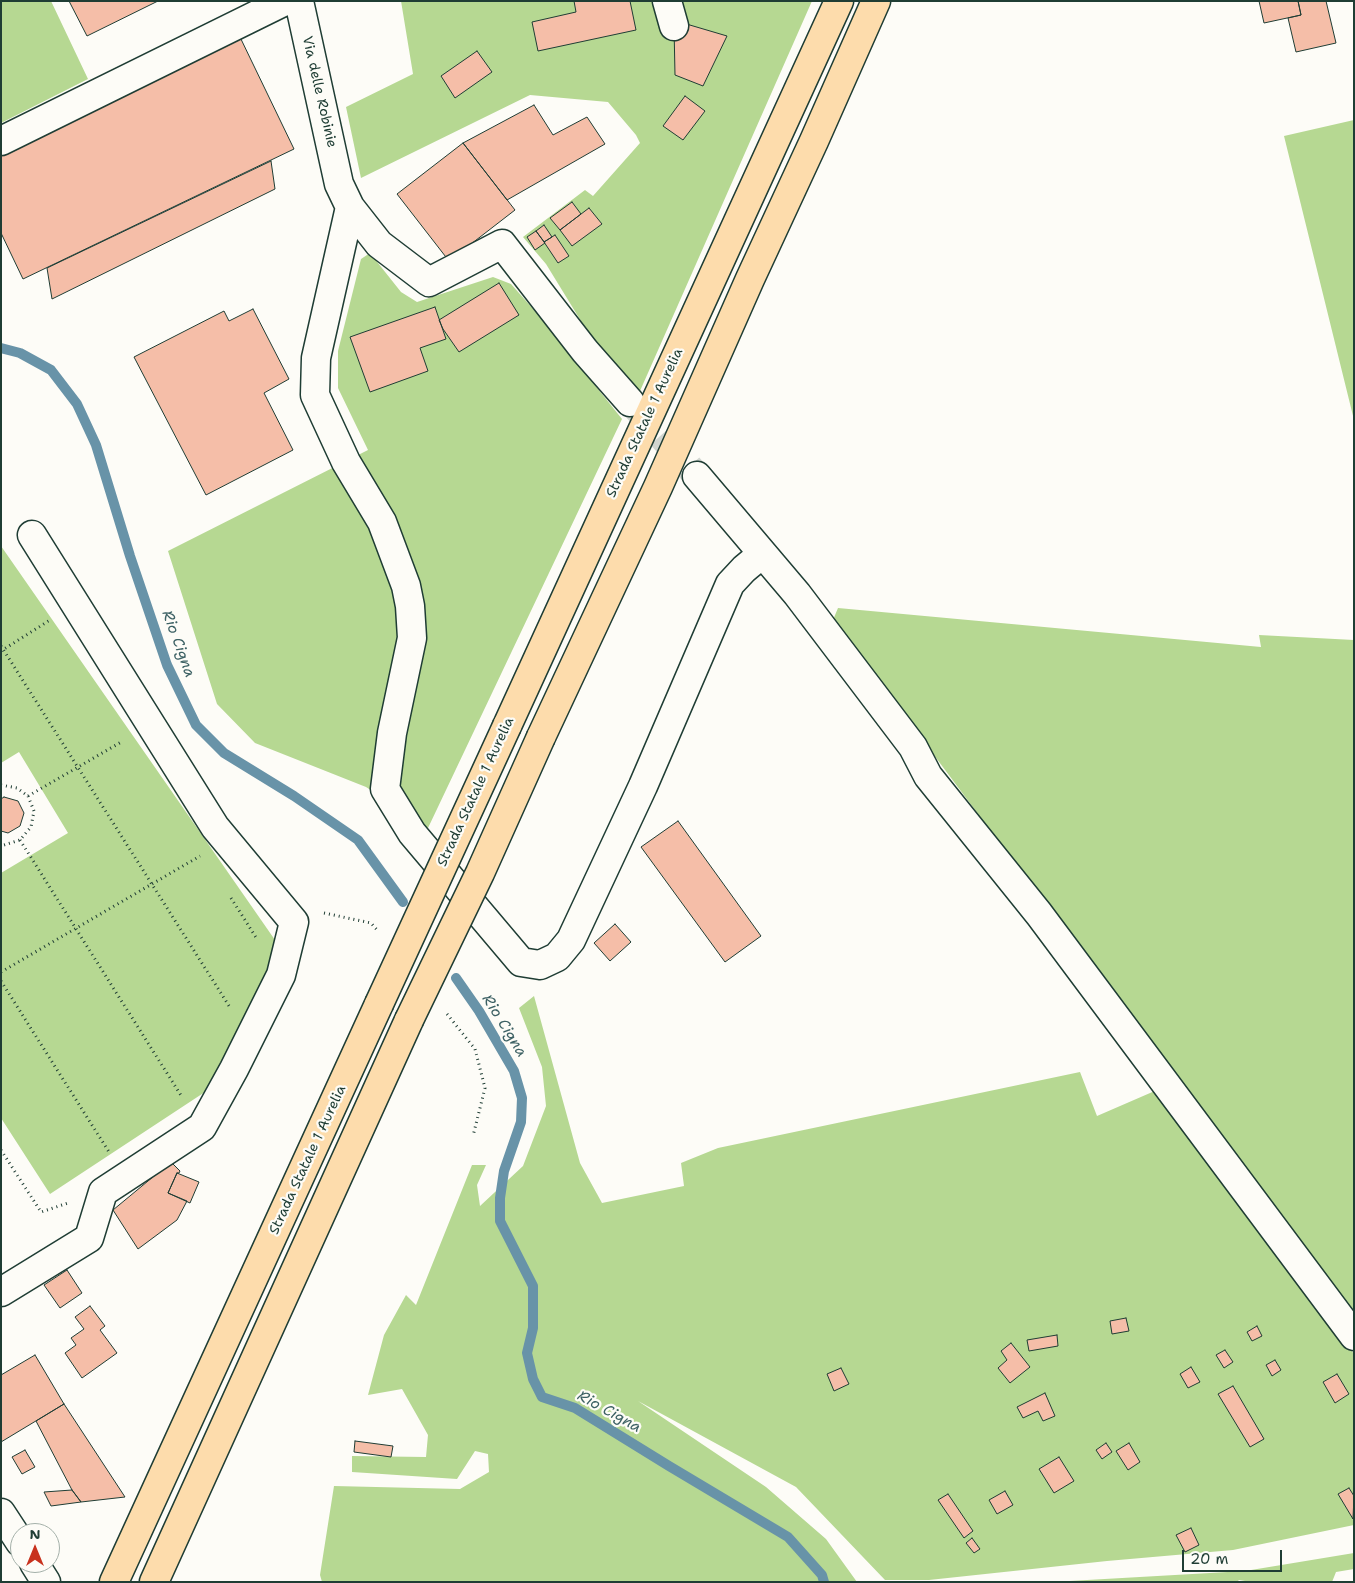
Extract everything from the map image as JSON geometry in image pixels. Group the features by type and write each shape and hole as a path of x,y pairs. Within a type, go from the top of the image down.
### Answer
{"highway":[{"name":"Strada Statale 1 Aurelia","path":"115,1579 839,1"},
{"path":"154,1582 409,1020 480,873 541,737 658,487 876,1"}],"street":[{"path":"1,141 285,1"},
{"name":"Via delle Robinie","path":"299,1 344,196"},
{"path":"344,196 379,244 429,282 502,244 585,351 630,402"},
{"path":"344,196 316,358 315,395 346,462 382,522 406,586 410,606 412,638 392,733 385,789 412,833 521,962 540,965 557,957 571,940 642,786 730,584 762,554"},
{"path":"697,476 797,594 913,747 928,776 1039,914 1354,1336"},
{"path":"1,1292 89,1238 103,1192 202,1127 281,975 294,922 215,827 32,535"},
{"path":"1,1513 10,1527"}],"path":[{"path":"52,618 2,649 152,883 249,1039"},
{"path":"28,796 128,738"},
{"path":"1,785 17,788 28,796 34,811 30,827 20,840 4,845 1,844"},
{"path":"20,840 202,1127"},
{"path":"1,972 202,854"},
{"path":"294,922 310,910 371,923 382,936"},
{"path":"1,981 125,1178"},
{"path":"445,1012 475,1049 485,1088 473,1136"},
{"path":"1,1150 41,1212 103,1192"}],"green space":[{"path":"1,1 51,1 88,79 1,123"},
{"path":"401,1 812,1 640,391 603,357 546,264 523,237 585,190 593,196 640,143 636,135 608,102 530,95 361,178 346,107 413,74"},
{"path":"1354,120 1354,420 1284,136"},
{"path":"370,253 401,292 417,302 493,277 511,284 542,319 622,419 428,828 366,787 255,743 217,704 168,551 368,450 338,388 338,351 361,259"},
{"path":"1,546 275,940 261,996 208,1090 50,1194 1,1118 1,873 68,833 19,752 1,763"},
{"path":"838,608 1261,647 1259,635 1354,640 1354,1317 833,620"},
{"path":"534,996 580,1163 602,1203 684,1186 681,1163 718,1148 1080,1072 1097,1116 1157,1090 1354,1354 1354,1525 1233,1550 929,1580 885,1580 796,1487 638,1401 766,1487 826,1539 857,1582 322,1582 320,1575 334,1486 460,1489 489,1472 488,1454 475,1451 457,1479 352,1472 352,1456 426,1457 428,1435 402,1389 368,1395 384,1335 406,1295 416,1305 472,1165 486,1165 477,1185 480,1206 523,1166 546,1106 542,1067 519,1008"},
{"path":"1354,1553 1354,1569 1336,1572 1332,1582 1251,1582 1239,1580 1237,1582 1052,1582 1245,1571"}],"building":[{"path":"69,1 158,1 87,36"},
{"path":"574,1 630,1 636,30 538,51 532,22 576,12"},
{"path":"1259,1 1298,1 1301,15 1264,23"},
{"path":"1298,1 1326,1 1336,43 1296,52 1288,18 1301,15"},
{"path":"683,23 727,36 703,86 675,75 674,26"},
{"path":"239,35 294,149 23,279 1,233 1,149"},
{"path":"477,51 492,72 455,98 441,76"},
{"path":"685,96 705,111 683,140 663,126"},
{"path":"534,105 553,135 587,117 605,144 507,200 463,143"},
{"path":"463,143 515,210 449,261 397,194"},
{"path":"271,161 275,189 52,299 47,268"},
{"path":"572,202 581,214 560,230 550,218"},
{"path":"589,208 602,224 572,246 560,230"},
{"path":"544,225 552,237 544,242 536,231"},
{"path":"536,231 545,243 535,250 527,237"},
{"path":"555,235 569,256 558,263 544,242"},
{"path":"499,283 519,315 459,352 439,320"},
{"path":"435,307 446,339 420,348 428,371 370,392 350,337"},
{"path":"253,309 289,379 264,393 293,450 206,495 134,357 224,311 229,321"},
{"path":"4,797 18,801 24,813 20,826 8,833 1,831 1,799"},
{"path":"678,821 761,936 725,962 641,847"},
{"path":"615,924 631,942 610,961 594,943"},
{"path":"171,1162 180,1171 177,1173 168,1193 187,1201 177,1220 138,1249 113,1210"},
{"path":"177,1173 199,1182 190,1203 168,1193"},
{"path":"67,1270 82,1293 60,1308 44,1285"},
{"path":"90,1306 105,1326 100,1330 117,1353 82,1378 65,1353 76,1345 71,1338 84,1329 75,1317"},
{"path":"1126,1318 1129,1331 1112,1334 1110,1321"},
{"path":"1257,1326 1262,1336 1252,1341 1247,1332"},
{"path":"1057,1335 1058,1346 1029,1351 1027,1340"},
{"path":"1011,1343 1030,1367 1010,1383 998,1368 1007,1360 1001,1351"},
{"path":"1225,1350 1233,1362 1224,1368 1216,1355"},
{"path":"35,1355 64,1404 1,1442 1,1375"},
{"path":"1275,1360 1281,1370 1272,1376 1266,1365"},
{"path":"1191,1367 1200,1382 1188,1388 1180,1374"},
{"path":"841,1368 849,1384 834,1391 827,1374"},
{"path":"1337,1374 1349,1394 1335,1403 1323,1382"},
{"path":"1233,1386 1264,1439 1250,1447 1218,1394"},
{"path":"1045,1393 1055,1416 1043,1421 1038,1411 1023,1418 1017,1407"},
{"path":"64,1404 125,1497 81,1502 72,1490 36,1421"},
{"path":"355,1441 393,1446 391,1457 354,1452"},
{"path":"1106,1443 1112,1452 1102,1459 1096,1450"},
{"path":"1129,1443 1140,1462 1128,1470 1116,1451"},
{"path":"25,1450 35,1467 22,1474 12,1457"},
{"path":"1059,1457 1074,1481 1054,1493 1039,1469"},
{"path":"1349,1488 1354,1496 1353,1519 1338,1494"},
{"path":"72,1490 81,1502 51,1506 44,1492"},
{"path":"1005,1491 1013,1505 997,1514 989,1500"},
{"path":"948,1494 973,1531 964,1538 938,1500"},
{"path":"1191,1528 1199,1545 1185,1552 1176,1535"},
{"path":"972,1538 980,1549 974,1553 966,1543"}],"waterway":[{"name":"Rio Cigna","path":"1,348 20,353 51,370 77,404 96,445 130,556 167,665 196,725 224,753 294,796 358,840 403,902"},
{"name":"Rio Cigna","path":"456,978 479,1011 514,1071 522,1098 521,1122 504,1171 500,1198 500,1221 533,1286 533,1328 527,1353 533,1379 542,1397 575,1408 788,1537 822,1575 824,1582"}],"tunnel":[{"path":"633,404 697,476"}]}
